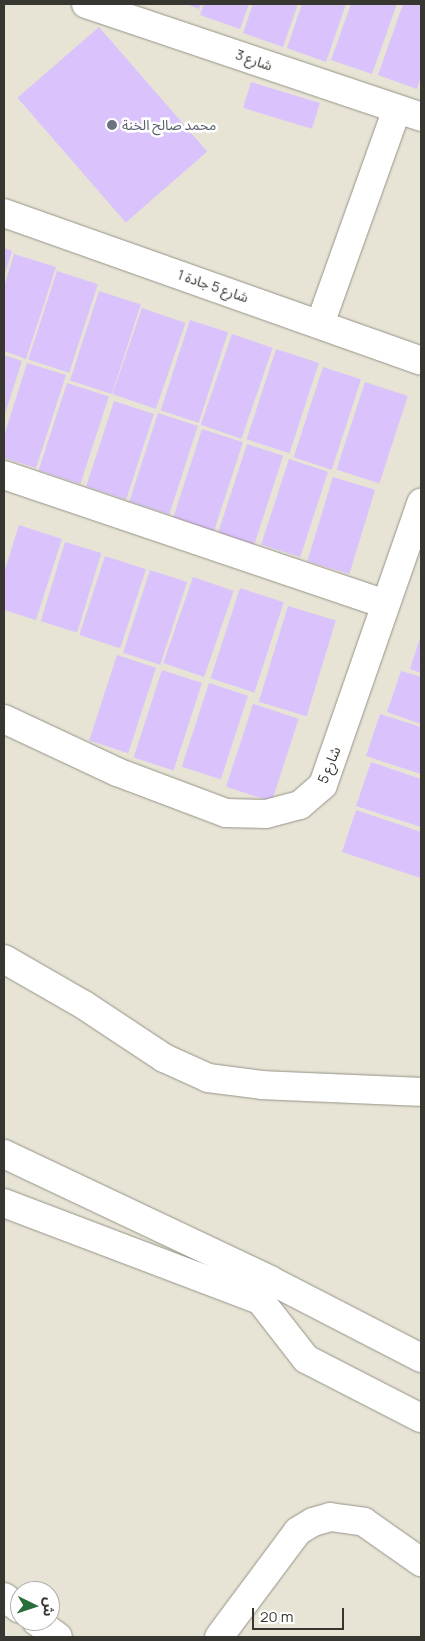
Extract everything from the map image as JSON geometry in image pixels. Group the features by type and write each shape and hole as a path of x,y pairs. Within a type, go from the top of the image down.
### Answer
{"street":[{"name":"شارع 3","path":"86,4 409,113"},
{"path":"320,324 409,113"},
{"name":"شارع 5 جادة 1","path":"4,213 421,361"},
{"path":"4,475 385,604"},
{"name":"شارع 5","path":"4,719 117,772 226,813 266,814 300,806 323,785 385,604 420,511"},
{"path":"4,959 84,1005 164,1058 208,1078 262,1085 421,1092"},
{"path":"4,1154 270,1280 421,1358"},
{"path":"4,1203 260,1300 306,1359 421,1418"},
{"path":"219,1637 298,1531 313,1522 330,1517 364,1522 421,1562"}],"building":[{"path":"186,4 201,4 199,9"},
{"path":"204,4 249,4 240,29 200,15"},
{"path":"253,4 298,4 283,47 243,33"},
{"path":"302,4 346,4 326,62 287,48"},
{"path":"351,4 397,4 372,74 331,60"},
{"path":"403,4 421,4 421,75 417,89 378,75"},
{"name":"محمد صالح الخنة","path":"99,27 207,152 126,222 17,98"},
{"path":"251,82 320,103 312,129 243,108"},
{"path":"4,248 12,251 4,276"},
{"path":"14,254 56,267 26,359 4,351 4,287"},
{"path":"57,271 98,284 69,373 28,359"},
{"path":"99,291 141,305 112,394 70,380"},
{"path":"142,308 185,323 156,409 112,394"},
{"path":"190,320 228,332 199,423 161,410"},
{"path":"232,334 273,348 241,439 201,425"},
{"path":"276,349 319,363 289,453 247,439"},
{"path":"4,355 22,361 4,417"},
{"path":"27,363 66,375 36,468 4,458 4,436"},
{"path":"323,367 361,379 332,470 294,457"},
{"path":"365,382 408,396 379,483 337,469"},
{"path":"67,383 109,397 80,484 39,470"},
{"path":"114,401 154,414 126,500 86,487"},
{"path":"158,413 198,426 169,514 129,501"},
{"path":"202,429 243,442 214,533 173,519"},
{"path":"247,444 283,456 253,547 217,535"},
{"path":"289,459 328,472 300,557 261,545"},
{"path":"333,477 375,490 349,574 307,561"},
{"path":"19,525 62,539 36,620 4,610 4,573"},
{"path":"65,542 101,553 77,632 41,621"},
{"path":"105,556 146,569 120,648 79,635"},
{"path":"150,570 187,582 160,665 123,653"},
{"path":"193,577 234,591 204,677 163,663"},
{"path":"240,588 284,602 254,693 211,678"},
{"path":"288,606 336,621 307,716 259,702"},
{"path":"421,635 421,673 410,669"},
{"path":"117,655 156,668 128,753 89,741"},
{"path":"162,670 202,683 174,770 134,757"},
{"path":"401,671 421,677 421,724 387,712"},
{"path":"209,683 248,696 221,779 182,767"},
{"path":"253,704 299,719 272,802 226,787"},
{"path":"380,714 421,727 421,774 366,756"},
{"path":"371,762 421,779 421,827 356,806"},
{"path":"356,810 421,832 421,878 342,852"}],"place":[{"name":"محمد صالح الخنة","path":"112,125"}]}
